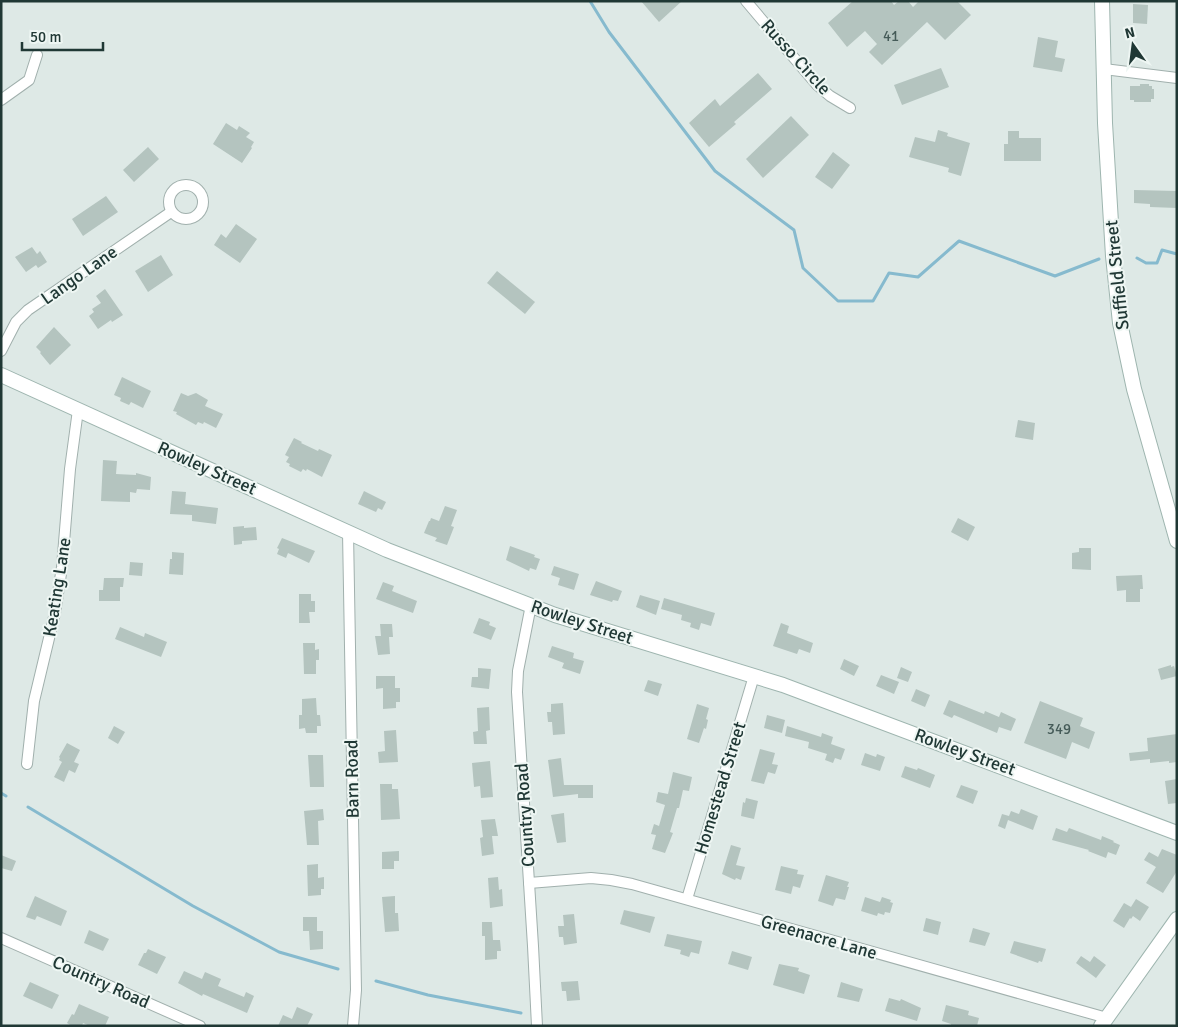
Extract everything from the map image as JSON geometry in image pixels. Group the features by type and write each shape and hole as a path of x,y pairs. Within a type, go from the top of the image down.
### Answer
{"street":[{"name":"Russo Circle","path":"746,1 817,85 830,96 850,108"},
{"name":"Suffield Street","path":"1102,1 1105,123 1113,256 1122,336 1136,395 1177,541"},
{"path":"1,100 29,80 38,55"},
{"path":"1104,68 1177,78"},
{"name":"Lango Lane","path":"1,351 16,322 28,310 171,212"},
{"name":"Rowley Street","path":"1,375 387,550 555,615 792,688 1177,833"},
{"name":"Keating Lane","path":"27,764 34,701 55,613 62,567 70,469 78,410"},
{"name":"Barn Road","path":"348,532 356,990 353,1026"},
{"name":"Country Road","path":"531,605 518,671 517,692 537,1026"},
{"name":"Homestead Street","path":"687,899 754,676"},
{"name":"Greenacre Lane","path":"529,883 600,878 632,884 1104,1022"},
{"path":"1104,1022 1177,919"},
{"name":"Country Road","path":"1,938 200,1026"}],"building":[{"path":"641,1 682,1 659,22"},
{"path":"853,1 891,1 894,5 899,1 908,1 913,7 919,1 957,1 971,15 945,40 927,22 882,65 869,52 877,44 865,31 847,47 828,23"},
{"path":"1133,4 1148,5 1147,24 1133,23"},
{"path":"1038,37 1058,41 1055,57 1065,59 1062,72 1033,67"},
{"path":"941,68 949,87 902,105 894,85"},
{"path":"758,73 772,89 709,147 689,123 715,99 720,106"},
{"path":"1140,84 1149,84 1154,89 1154,99 1151,99 1151,102 1134,102 1134,100 1130,100 1130,86 1140,86"},
{"path":"791,116 809,135 763,178 746,159"},
{"path":"226,123 237,130 239,126 250,133 246,137 254,142 242,163 213,144"},
{"path":"938,130 948,133 947,136 970,143 961,176 948,172 949,168 909,157 915,137 935,142"},
{"path":"1008,131 1019,131 1019,138 1041,138 1041,161 1004,161 1004,144 1008,144"},
{"path":"148,147 159,159 134,182 123,170"},
{"path":"833,152 850,165 832,189 815,177"},
{"path":"1134,190 1177,191 1177,208 1150,207 1150,204 1134,203"},
{"path":"106,196 118,212 83,236 72,219"},
{"path":"236,224 257,239 240,263 214,245 221,234 226,238"},
{"path":"32,247 37,254 40,251 47,262 38,268 36,265 26,272 15,257"},
{"path":"161,255 173,275 148,292 135,271"},
{"path":"497,271 535,302 525,314 487,283"},
{"path":"105,289 123,315 112,322 111,320 98,329 89,316 94,312 92,309 101,303 96,296"},
{"path":"54,327 71,345 50,365 36,347"},
{"path":"122,377 151,391 143,408 131,402 129,405 120,401 121,398 114,395"},
{"path":"181,393 188,396 196,393 208,400 205,406 223,414 216,428 204,422 203,424 198,422 196,425 173,411"},
{"path":"1018,420 1035,423 1033,440 1015,437"},
{"path":"294,438 318,451 319,449 332,455 322,477 307,469 306,471 303,469 301,472 289,466 290,464 286,462 289,457 285,455"},
{"path":"103,460 117,461 116,474 136,475 136,473 151,477 150,490 137,489 136,493 130,492 130,502 101,501"},
{"path":"172,491 186,492 185,504 218,508 216,524 192,521 192,515 170,514"},
{"path":"364,491 386,502 382,510 378,508 376,512 358,504"},
{"path":"445,506 457,510 451,526 454,527 447,545 435,541 437,538 424,533 431,518 439,521"},
{"path":"958,518 975,527 968,541 951,532"},
{"path":"244,526 244,528 256,527 257,540 242,541 242,544 234,545 233,527"},
{"path":"282,538 315,551 309,563 288,553 286,558 277,554 279,549 277,548"},
{"path":"510,546 535,555 534,557 540,559 536,570 530,568 529,571 506,560"},
{"path":"1079,548 1091,548 1091,570 1072,569 1072,553 1079,552"},
{"path":"172,552 184,553 183,575 169,574"},
{"path":"130,562 143,563 142,576 129,575"},
{"path":"554,566 579,574 574,590 558,585 560,578 551,575"},
{"path":"1142,575 1143,589 1140,589 1140,602 1126,602 1126,590 1117,591 1116,576"},
{"path":"104,578 124,578 123,587 120,587 120,601 99,601 99,590 103,590"},
{"path":"596,581 622,591 618,601 613,600 612,602 590,595"},
{"path":"383,582 394,586 392,591 417,601 413,613 376,599"},
{"path":"299,594 311,594 311,601 315,601 315,612 309,612 310,623 299,623"},
{"path":"640,595 660,601 656,615 636,607"},
{"path":"664,598 715,613 711,626 701,623 699,630 690,627 691,623 681,620 682,615 661,609"},
{"path":"479,618 490,622 489,625 496,628 491,640 473,633"},
{"path":"781,623 789,626 787,633 813,643 810,653 799,649 797,654 773,646"},
{"path":"380,624 392,624 393,637 389,637 390,654 378,655 375,636 381,636"},
{"path":"120,627 144,637 145,633 167,642 161,657 115,639"},
{"path":"303,643 315,643 315,650 319,649 319,660 316,660 316,674 304,674"},
{"path":"552,646 574,653 573,658 584,661 580,674 562,668 564,663 548,657"},
{"path":"844,659 859,666 854,676 840,669"},
{"path":"1171,665 1171,667 1174,666 1177,676 1161,680 1158,669"},
{"path":"901,667 912,672 908,682 897,678"},
{"path":"478,668 491,669 489,689 471,687 472,677 478,677"},
{"path":"881,675 899,682 894,694 876,686"},
{"path":"376,676 395,676 395,688 400,688 400,702 396,702 396,708 383,709 383,688 376,689"},
{"path":"648,680 662,684 658,696 644,691"},
{"path":"916,689 930,695 925,707 911,701"},
{"path":"316,698 317,715 320,715 321,726 317,726 317,733 306,733 305,728 299,729 299,715 302,715 302,699"},
{"path":"949,700 984,714 985,711 999,717 1001,712 1016,719 1011,731 999,727 997,733 954,715 952,718 943,714"},
{"path":"1040,701 1083,718 1080,726 1095,732 1089,749 1072,742 1066,759 1024,743"},
{"path":"563,703 565,734 553,735 552,722 548,722 547,712 551,712 551,704"},
{"path":"697,704 709,708 706,729 704,728 699,743 687,739"},
{"path":"489,707 490,730 486,731 487,744 474,744 473,732 478,731 477,708"},
{"path":"767,715 785,720 782,733 764,728"},
{"path":"114,726 125,732 118,744 108,738"},
{"path":"787,726 821,737 822,733 833,737 831,744 845,749 841,760 835,758 833,763 825,760 827,754 808,748 809,742 785,736"},
{"path":"396,730 398,762 379,763 378,752 385,751 384,731"},
{"path":"1177,734 1177,762 1150,763 1150,759 1130,761 1129,753 1148,751 1147,738"},
{"path":"67,743 80,750 74,762 79,764 75,773 69,770 64,782 54,777 62,762 59,760 59,757"},
{"path":"760,749 775,753 772,764 778,765 775,774 768,772 764,784 751,781"},
{"path":"865,753 876,757 877,754 885,757 880,771 861,765"},
{"path":"308,755 323,755 324,787 310,787"},
{"path":"561,758 564,785 593,785 593,798 578,798 578,794 553,797 548,760"},
{"path":"490,761 493,797 481,798 480,786 474,787 472,763"},
{"path":"905,766 917,770 918,768 935,775 930,788 901,777"},
{"path":"673,772 692,777 689,791 683,790 679,808 677,808 670,832 673,833 665,853 652,849 656,835 651,834 654,824 659,826 665,805 656,802 658,792 668,794"},
{"path":"1177,779 1177,803 1168,804 1165,781"},
{"path":"380,784 392,784 392,789 398,789 400,819 381,820"},
{"path":"961,785 978,791 973,804 956,797"},
{"path":"746,798 758,801 754,819 741,816 743,802 745,803"},
{"path":"323,809 324,820 318,821 319,845 307,845 304,811"},
{"path":"1021,809 1038,816 1033,830 1008,820 1005,829 998,826 1002,814 1009,816 1011,811 1019,814"},
{"path":"564,813 566,842 557,843 551,815"},
{"path":"495,819 498,836 492,836 494,854 482,856 480,838 483,837 481,820"},
{"path":"1056,828 1067,832 1069,828 1101,840 1102,836 1120,845 1116,855 1108,852 1106,858 1089,850 1052,840"},
{"path":"731,845 741,848 736,865 745,867 741,880 736,878 735,880 722,874"},
{"path":"1162,849 1177,855 1177,871 1163,893 1146,883 1156,867 1144,860 1149,852 1158,857"},
{"path":"399,851 399,861 394,861 394,869 382,869 382,852"},
{"path":"1,855 16,861 12,871 1,868"},
{"path":"318,864 318,878 324,877 324,889 321,889 321,895 308,896 307,865"},
{"path":"781,866 798,870 797,874 804,875 800,888 793,886 791,894 775,890"},
{"path":"826,875 849,882 845,900 836,898 833,906 818,901"},
{"path":"498,877 499,890 502,889 503,906 490,908 488,878"},
{"path":"35,896 67,911 61,926 37,916 35,920 26,917"},
{"path":"395,896 395,913 398,913 399,931 385,932 382,897"},
{"path":"865,897 880,902 882,897 891,900 890,902 893,903 890,913 885,912 884,915 878,913 877,916 861,911"},
{"path":"1136,899 1149,907 1140,921 1133,916 1124,928 1113,921 1124,903 1131,907"},
{"path":"624,910 655,917 650,933 620,924"},
{"path":"574,914 577,943 564,945 563,937 559,937 558,926 564,926 563,915"},
{"path":"303,917 317,917 317,931 323,931 323,949 310,950 309,931 303,931"},
{"path":"926,918 941,922 938,935 923,931"},
{"path":"482,922 492,922 493,940 500,940 501,951 497,951 497,959 485,960 485,936 482,936"},
{"path":"973,928 990,933 985,946 969,942"},
{"path":"89,930 109,939 103,951 84,943"},
{"path":"667,934 702,941 699,954 691,952 689,957 680,954 681,950 664,946"},
{"path":"1014,941 1046,949 1042,962 1039,961 1038,963 1010,953"},
{"path":"148,949 166,957 157,974 138,965"},
{"path":"732,951 752,957 748,970 728,964"},
{"path":"1081,956 1090,962 1094,956 1106,965 1096,978 1076,963"},
{"path":"779,964 799,968 798,971 810,975 804,994 773,985"},
{"path":"184,971 202,979 205,972 221,979 218,986 244,997 246,992 254,996 247,1013 203,994 202,996 178,983"},
{"path":"578,981 580,1000 567,1001 566,991 562,991 561,982"},
{"path":"30,982 59,995 52,1009 23,996"},
{"path":"841,982 863,989 859,1002 837,997"},
{"path":"889,998 900,1001 901,999 921,1008 917,1021 885,1011"},
{"path":"79,1004 109,1017 105,1026 90,1026 83,1023 82,1026 72,1026 67,1023 72,1014 74,1015"},
{"path":"946,1005 969,1011 968,1015 979,1018 977,1026 951,1026 951,1024 942,1021"},
{"path":"297,1007 313,1014 307,1026 278,1026 283,1015 292,1019"}],"waterway":[{"path":"590,1 609,32 715,171 794,230 803,268 838,301 873,301 889,273 918,277 959,241 1055,276 1099,259"},
{"path":"1137,258 1146,263 1157,263 1162,250 1177,254"},
{"path":"1,793 6,796"},
{"path":"28,807 193,906 279,952 338,969"},
{"path":"376,981 428,995 521,1013"}]}
